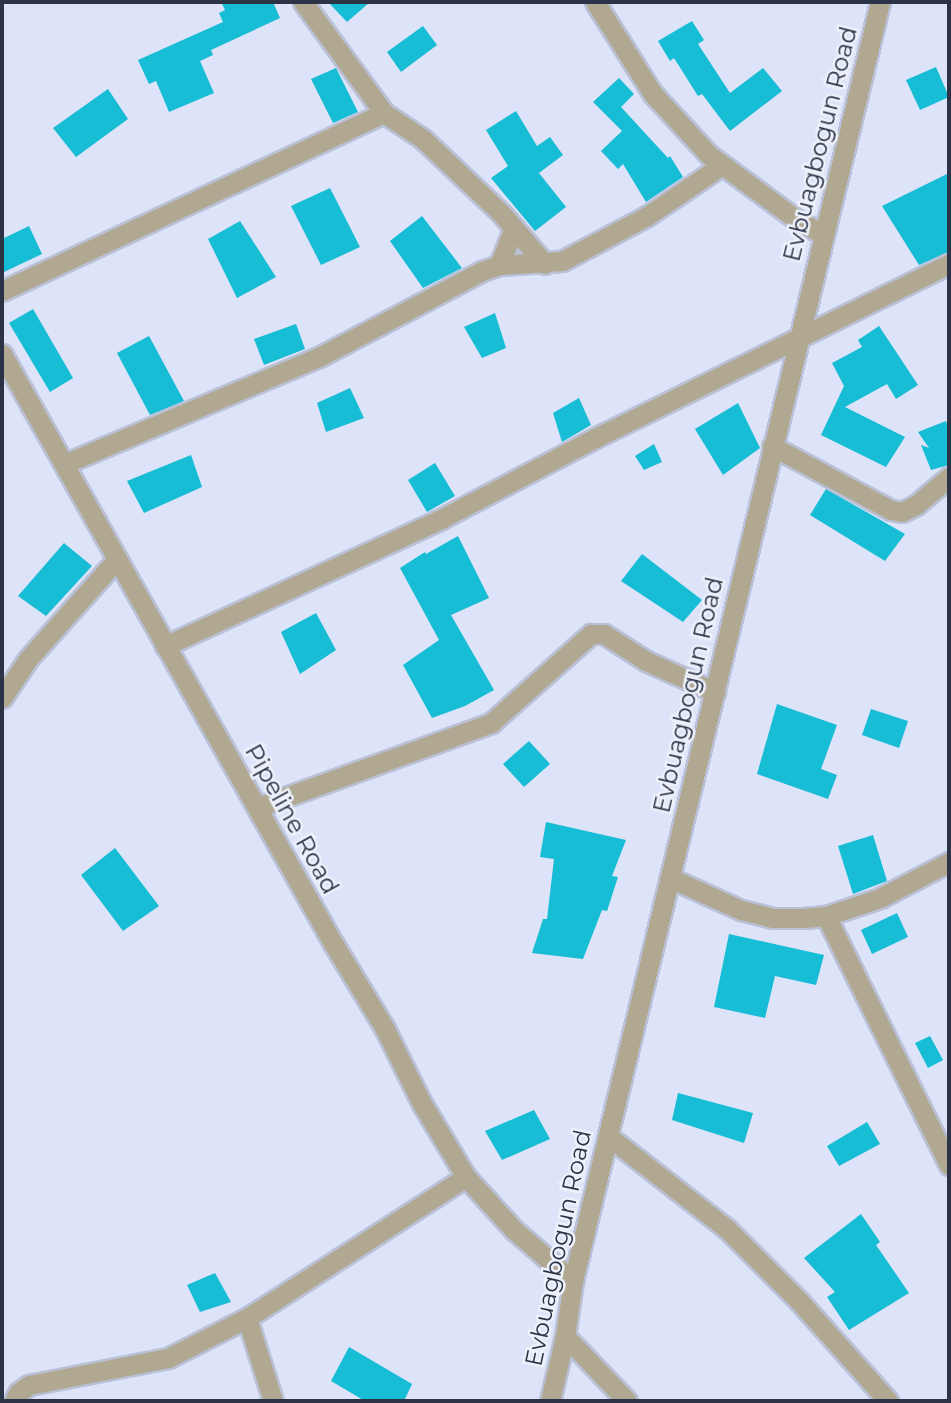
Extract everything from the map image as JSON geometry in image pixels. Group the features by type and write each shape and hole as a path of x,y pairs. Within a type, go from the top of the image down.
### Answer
{"street":[{"path":"303,2 384,113 423,139 514,228 545,264"},
{"path":"595,2 653,94 709,155 800,222 823,234"},
{"name":"Evbuagbogun Road","path":"550,1401 565,1336 573,1281 797,338 880,2"},
{"path":"2,292 384,113"},
{"path":"64,464 319,357 452,286 499,265 562,261 636,222 722,165"},
{"path":"499,265 514,228"},
{"path":"164,646 442,519 595,438 737,371 797,338 949,264"},
{"name":"Pipeline Road","path":"2,354 164,646 385,1029 421,1102 467,1177 514,1230 573,1281"},
{"path":"772,446 891,510 902,512 916,505 949,477"},
{"path":"2,698 28,659 117,559"},
{"path":"258,807 491,723 591,634 604,634 646,661 715,692"},
{"path":"670,878 741,909 772,918 826,916 880,898 949,862"},
{"path":"826,916 949,1165"},
{"path":"608,1136 727,1229 799,1301 888,1401"},
{"path":"14,1401 18,1393 29,1385 168,1358 247,1318 467,1177"},
{"path":"247,1318 273,1401"},
{"path":"565,1336 627,1401"}],"building":[{"path":"221,2 273,2 280,18 211,50 213,55 200,61 214,93 169,112 156,81 149,84 138,60 223,22 219,13 225,10"},
{"path":"328,2 370,2 347,22"},
{"path":"692,21 704,40 698,44 730,93 763,68 782,91 730,131 702,94 698,96 674,58 670,61 658,41"},
{"path":"423,26 437,45 401,72 387,52"},
{"path":"936,67 949,97 920,110 906,80"},
{"path":"336,68 358,112 333,123 311,79"},
{"path":"619,78 634,94 621,107 668,158 670,156 683,177 646,202 623,164 618,169 601,151 622,131 593,102"},
{"path":"108,89 128,119 76,157 53,128"},
{"path":"516,111 537,146 550,137 563,155 539,173 566,207 535,231 491,178 508,166 486,130"},
{"path":"949,173 949,252 919,265 882,206"},
{"path":"330,188 360,247 321,265 291,206"},
{"path":"422,216 462,268 423,288 390,241"},
{"path":"240,221 276,277 237,298 208,239"},
{"path":"29,226 42,254 2,273 2,239"},
{"path":"33,309 73,378 50,392 9,323"},
{"path":"495,313 506,348 482,358 464,327"},
{"path":"296,324 305,349 264,365 254,339"},
{"path":"879,326 918,385 896,399 887,384 845,407 905,437 886,467 821,435 844,386 832,363 862,347 858,340"},
{"path":"149,336 184,401 150,415 117,353"},
{"path":"350,388 364,418 326,432 317,403"},
{"path":"579,398 591,425 562,442 553,413"},
{"path":"738,403 760,448 723,475 695,429"},
{"path":"946,421 949,430 949,465 931,470 921,445 929,448 918,432"},
{"path":"654,444 662,462 644,470 635,456"},
{"path":"191,455 202,487 144,513 127,481"},
{"path":"435,463 455,496 427,512 408,480"},
{"path":"826,489 905,534 885,561 810,515"},
{"path":"458,536 489,598 451,615 494,690 465,706 432,718 403,665 439,640 400,568"},
{"path":"64,543 92,566 46,616 18,596"},
{"path":"642,554 702,600 683,622 621,581"},
{"path":"316,613 336,650 300,674 281,632"},
{"path":"777,704 837,725 821,769 837,775 828,799 757,774"},
{"path":"871,709 908,721 899,748 862,735"},
{"path":"529,741 550,764 524,787 503,764"},
{"path":"546,822 626,840 612,876 618,877 607,911 602,910 583,959 532,953 543,919 547,919 554,859 540,857"},
{"path":"873,835 887,881 853,894 838,846"},
{"path":"115,848 159,906 123,931 81,875"},
{"path":"897,913 908,937 872,954 861,930"},
{"path":"729,934 824,955 816,985 775,976 765,1018 714,1007"},
{"path":"930,1036 943,1060 928,1068 915,1043"},
{"path":"678,1093 753,1113 744,1143 672,1120"},
{"path":"534,1110 550,1139 502,1160 485,1131"},
{"path":"867,1122 880,1144 839,1166 827,1146"},
{"path":"861,1214 880,1242 876,1245 909,1293 849,1330 827,1297 835,1292 804,1258"},
{"path":"215,1273 231,1302 200,1312 187,1285"},
{"path":"349,1347 412,1384 404,1401 365,1401 331,1381"}]}
